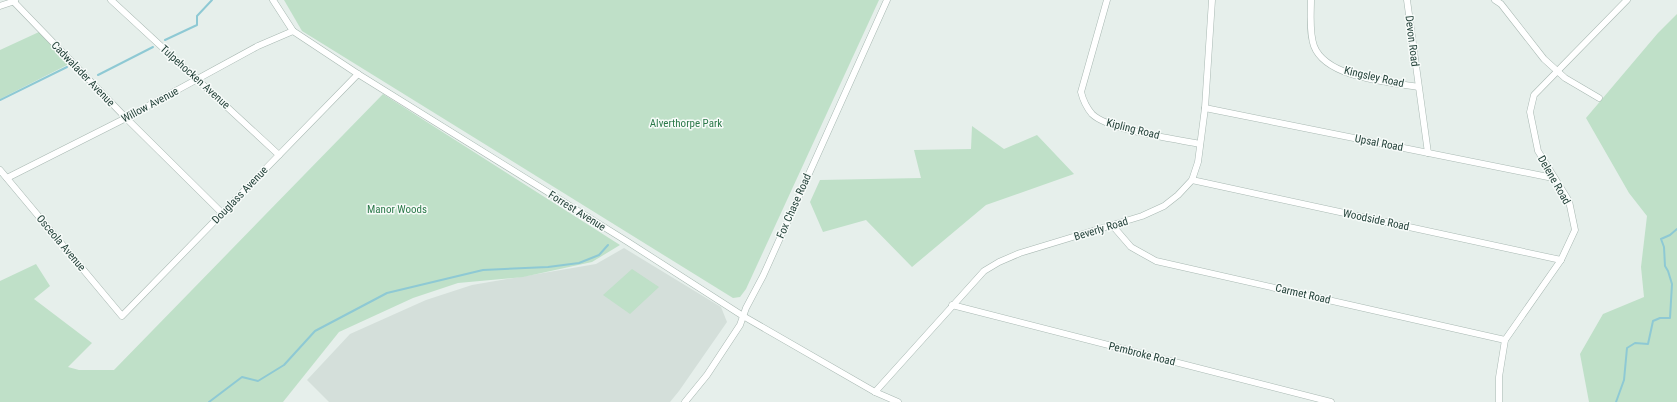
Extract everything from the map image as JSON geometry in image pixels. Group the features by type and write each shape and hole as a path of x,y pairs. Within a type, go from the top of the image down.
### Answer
{"street":[{"name":"Tulpehocken Avenue","path":"111,0 279,155"},
{"name":"Forrest Avenue","path":"273,0 293,31 358,74 628,242 743,316 875,392 898,402"},
{"name":"Fox Chase Road","path":"685,402 740,325 887,0"},
{"name":"Kipling Road","path":"1107,0 1081,92 1084,103 1092,114 1103,122 1117,127 1200,144"},
{"name":"Beverly Road","path":"875,392 984,271 998,262 1020,253 1142,216 1164,206 1178,196 1192,180 1198,162 1205,108 1212,0"},
{"name":"Kingsley Road","path":"1311,0 1314,47 1324,60 1344,72 1365,78 1418,87"},
{"name":"Devon Road","path":"1407,0 1428,152"},
{"path":"1495,0 1501,4 1544,59 1565,78 1599,98"},
{"path":"1501,4 1505,0"},
{"name":"Delene Road","path":"1499,402 1499,377 1505,340 1561,260 1575,230 1569,201 1553,178 1538,151 1530,112 1534,95 1627,0"},
{"path":"0,6 15,1"},
{"name":"Cadwalader Avenue","path":"15,1 126,118 222,213"},
{"name":"Willow Avenue","path":"7,178 126,118 258,46 293,31"},
{"name":"Douglass Avenue","path":"122,316 358,74"},
{"name":"Upsal Road","path":"1205,108 1553,178"},
{"name":"Osceola Avenue","path":"0,170 122,316"},
{"name":"Woodside Road","path":"1192,180 1561,260"},
{"name":"Carmet Road","path":"1112,225 1131,247 1156,261 1505,340"},
{"name":"Pembroke Road","path":"952,305 1331,402"}],"shaded area":[{"path":"624,248 721,307 727,322 670,402 329,402 307,380 350,334 426,300 472,285 596,264"}],"green space":[{"name":"Alverthorpe Park","path":"284,0 879,0 746,289 740,297 733,298 302,31"},
{"path":"1677,14 1677,402 1589,402 1580,354 1603,314 1644,297 1641,267 1647,216 1629,193 1586,118 1658,33"},
{"path":"39,32 69,64 0,99 0,50"},
{"name":"Manor Woods","path":"383,94 620,245 592,262 523,277 458,283 413,298 339,332 283,402 0,402 0,281 36,264 50,286 34,299 92,343 68,367 79,370 114,370"},
{"path":"972,126 1004,149 1037,135 1074,174 986,205 912,267 866,220 823,232 810,202 820,180 921,178 914,150 971,149"},
{"path":"632,269 659,287 630,314 603,295"}],"waterway":[{"path":"165,40 197,25 197,16 212,0"},
{"path":"98,75 153,47"},
{"path":"0,100 67,67"},
{"path":"1616,402 1624,380 1627,348 1635,343 1648,344 1653,321 1660,318 1670,318 1672,284 1665,266 1664,247 1661,239 1670,235 1677,229"},
{"path":"209,402 242,377 258,381 284,365 315,331 387,293 483,270 548,267 579,263 599,255 608,245"}]}
